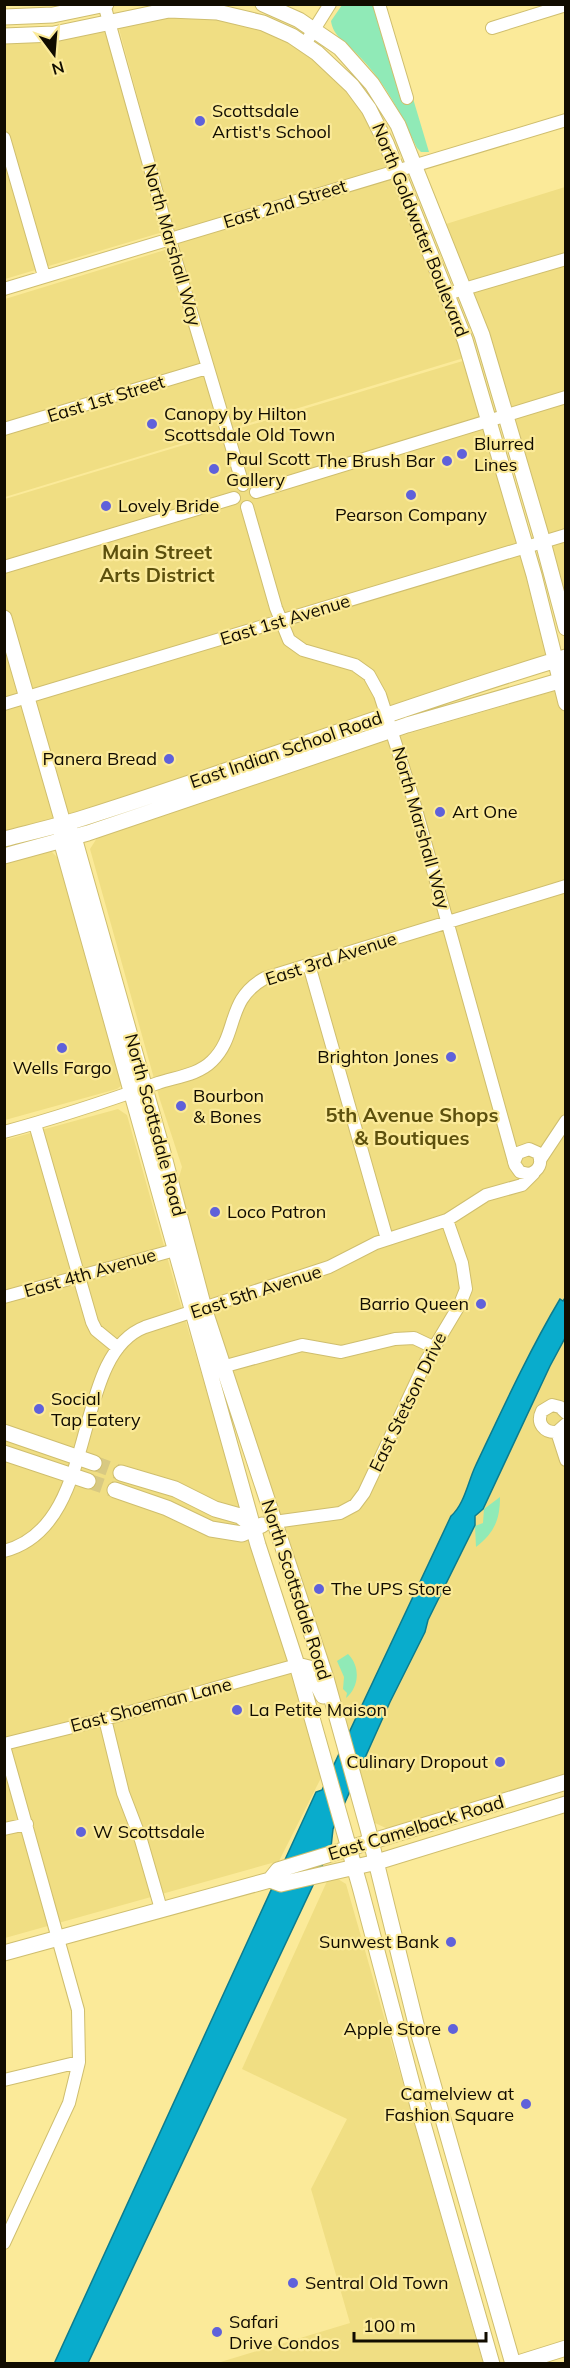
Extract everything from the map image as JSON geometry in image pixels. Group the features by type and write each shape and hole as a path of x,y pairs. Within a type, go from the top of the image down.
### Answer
{"main road":[{"name":"North Goldwater Boulevard","path":"264,4 314,29 340,48 372,84 398,124 488,352 566,628"},
{"path":"4,17 53,15 105,5"},
{"name":"North Goldwater Boulevard","path":"4,36 54,34 169,10 217,12 263,23 305,44 342,75 362,99 381,130 471,358 560,658 566,703"},
{"name":"North Scottsdale Road","path":"4,618 139,1091 258,1545 297,1665 341,1819 348,1869 492,2364"},
{"name":"East Indian School Road","path":"4,856 67,839 210,793 390,723 482,682 560,658"},
{"name":"East Indian School Road","path":"4,839 390,723 563,680"},
{"path":"205,778 210,793"},
{"name":"North Scottsdale Road","path":"139,1091 175,1250 222,1367 310,1625 372,1842 417,2028 514,2364"},
{"path":"4,1432 94,1463"},
{"path":"4,1453 88,1481"},
{"path":"121,1473 175,1489 215,1509 240,1516 254,1527"},
{"path":"115,1490 167,1508 211,1529 242,1534 254,1527 274,1522"},
{"path":"297,1665 306,1666 312,1672 327,1705 338,1722"},
{"name":"East Camelback Road","path":"270,1880 278,1870 566,1782"},
{"name":"East Camelback Road","path":"4,1953 270,1880 281,1884 377,1862 566,1804"},
{"path":"514,2364 566,2348"}],"street":[{"path":"305,44 330,4"},
{"path":"379,4 407,98"},
{"name":"North Marshall Way","path":"105,5 207,368 243,485"},
{"path":"492,28 566,5"},
{"name":"East 2nd Street","path":"4,289 566,120"},
{"path":"4,138 44,276"},
{"path":"447,294 566,259"},
{"name":"East 1st Street","path":"4,429 207,368"},
{"path":"256,492 566,397"},
{"path":"243,485 251,486 256,492 255,502 247,507 239,505 234,498 237,489 243,485"},
{"path":"4,567 234,498"},
{"name":"North Marshall Way","path":"247,507 281,622 290,640 296,646 355,665 369,675 380,695 448,922 515,1165"},
{"name":"East 1st Avenue","path":"4,704 566,535"},
{"name":"East 3rd Avenue","path":"4,1132 139,1091 205,1067 220,1050 236,1008 246,993 265,978 566,886"},
{"path":"309,965 387,1239"},
{"path":"540,1160 566,1120"},
{"path":"35,1124 92,1322 96,1330 117,1348"},
{"path":"508,1134 529,1149 538,1153 539,1167 534,1173 524,1174 515,1165 518,1153 529,1149 554,1138"},
{"name":"East 5th Avenue","path":"503,1188 515,1165"},
{"name":"East 5th Avenue","path":"72,1476 108,1366 117,1348 139,1329 329,1268 387,1239 447,1220 480,1198 503,1188 511,1189 522,1185 534,1173"},
{"name":"East Stetson Drive","path":"274,1522 340,1513 355,1505 364,1493 433,1347 460,1304 466,1289 462,1263 447,1220"},
{"name":"East 4th Avenue","path":"4,1297 175,1250"},
{"path":"222,1367 302,1345 341,1352 395,1339 414,1338 433,1347"},
{"path":"566,1413 560,1407 552,1405 544,1408 540,1415 542,1427 549,1432 561,1428 566,1460"},
{"path":"4,1551 24,1544 52,1520 72,1476"},
{"name":"East Shoeman Lane","path":"4,1745 297,1665"},
{"path":"105,1719 123,1792 141,1839 161,1909"},
{"path":"4,1745 78,2010 79,2062 69,2103 4,2243"},
{"path":"4,1829 27,1824"},
{"path":"4,2080 79,2062"}],"shaded area":[{"path":"201,15 253,24 300,47 352,95 367,115 467,357 5,497 5,299 178,246 118,25 152,17"},
{"path":"104,28 163,232 5,279 5,41"},
{"path":"565,187 565,597 479,307 446,224"},
{"path":"466,360 549,657 82,814 5,834 5,499"},
{"path":"565,688 565,1774 388,1829 375,1823 284,1529 230,1377 177,1184 182,1167 160,1100 90,849 97,838 336,755"},
{"path":"51,851 59,859 122,1085 117,1089 5,1120 5,864"},
{"path":"118,1109 127,1115 179,1299 322,1776 279,1861 5,1938 5,1140"},
{"path":"328,1879 338,1879 346,1884 483,2363 214,2364 350,2323 311,2189 347,2119 242,2069"}],"green space":[{"path":"342,5 385,5 429,152 421,152 417,148 398,110 375,74 334,31 331,21"},
{"path":"500,1497 499,1513 495,1525 476,1547 475,1526 483,1523 484,1509"},
{"path":"348,1654 355,1665 357,1677 354,1688 346,1698 347,1693 343,1689 344,1677 337,1661"}],"water":[{"path":"565,1298 565,1338 483,1509 475,1516 475,1525 428,1620 425,1632 390,1702 333,1829 331,1847 88,2363 54,2364 316,1792 322,1790 451,1516 462,1500 475,1467 526,1361 560,1299 563,1301"}],"tunnel":[{"path":"94,1463 121,1473"},
{"path":"88,1481 115,1490"}],"place":[{"name":"Scottsdale Artist's School","path":"200,121"},
{"name":"Canopy by Hilton Scottsdale Old Town","path":"152,424"},
{"name":"Blurred Lines","path":"462,454"},
{"name":"The Brush Bar","path":"447,461"},
{"name":"Paul Scott Gallery","path":"214,469"},
{"name":"Pearson Company","path":"411,495"},
{"name":"Lovely Bride","path":"106,506"},
{"name":"Panera Bread","path":"169,759"},
{"name":"Art One","path":"440,812"},
{"name":"Wells Fargo","path":"62,1048"},
{"name":"Brighton Jones","path":"451,1057"},
{"name":"Bourbon & Bones","path":"181,1106"},
{"name":"Loco Patron","path":"215,1212"},
{"name":"Barrio Queen","path":"481,1304"},
{"name":"Social Tap Eatery","path":"39,1409"},
{"name":"The UPS Store","path":"319,1589"},
{"name":"La Petite Maison","path":"237,1710"},
{"name":"Culinary Dropout","path":"500,1762"},
{"name":"W Scottsdale","path":"81,1832"},
{"name":"Sunwest Bank","path":"451,1942"},
{"name":"Apple Store","path":"453,2029"},
{"name":"Camelview at Fashion Square","path":"526,2104"},
{"name":"Sentral Old Town","path":"293,2283"},
{"name":"Safari Drive Condos","path":"217,2332"}],"district":[{"name":"Main Street Arts District","path":"157,564"},
{"name":"5th Avenue Shops & Boutiques","path":"412,1126"}]}
